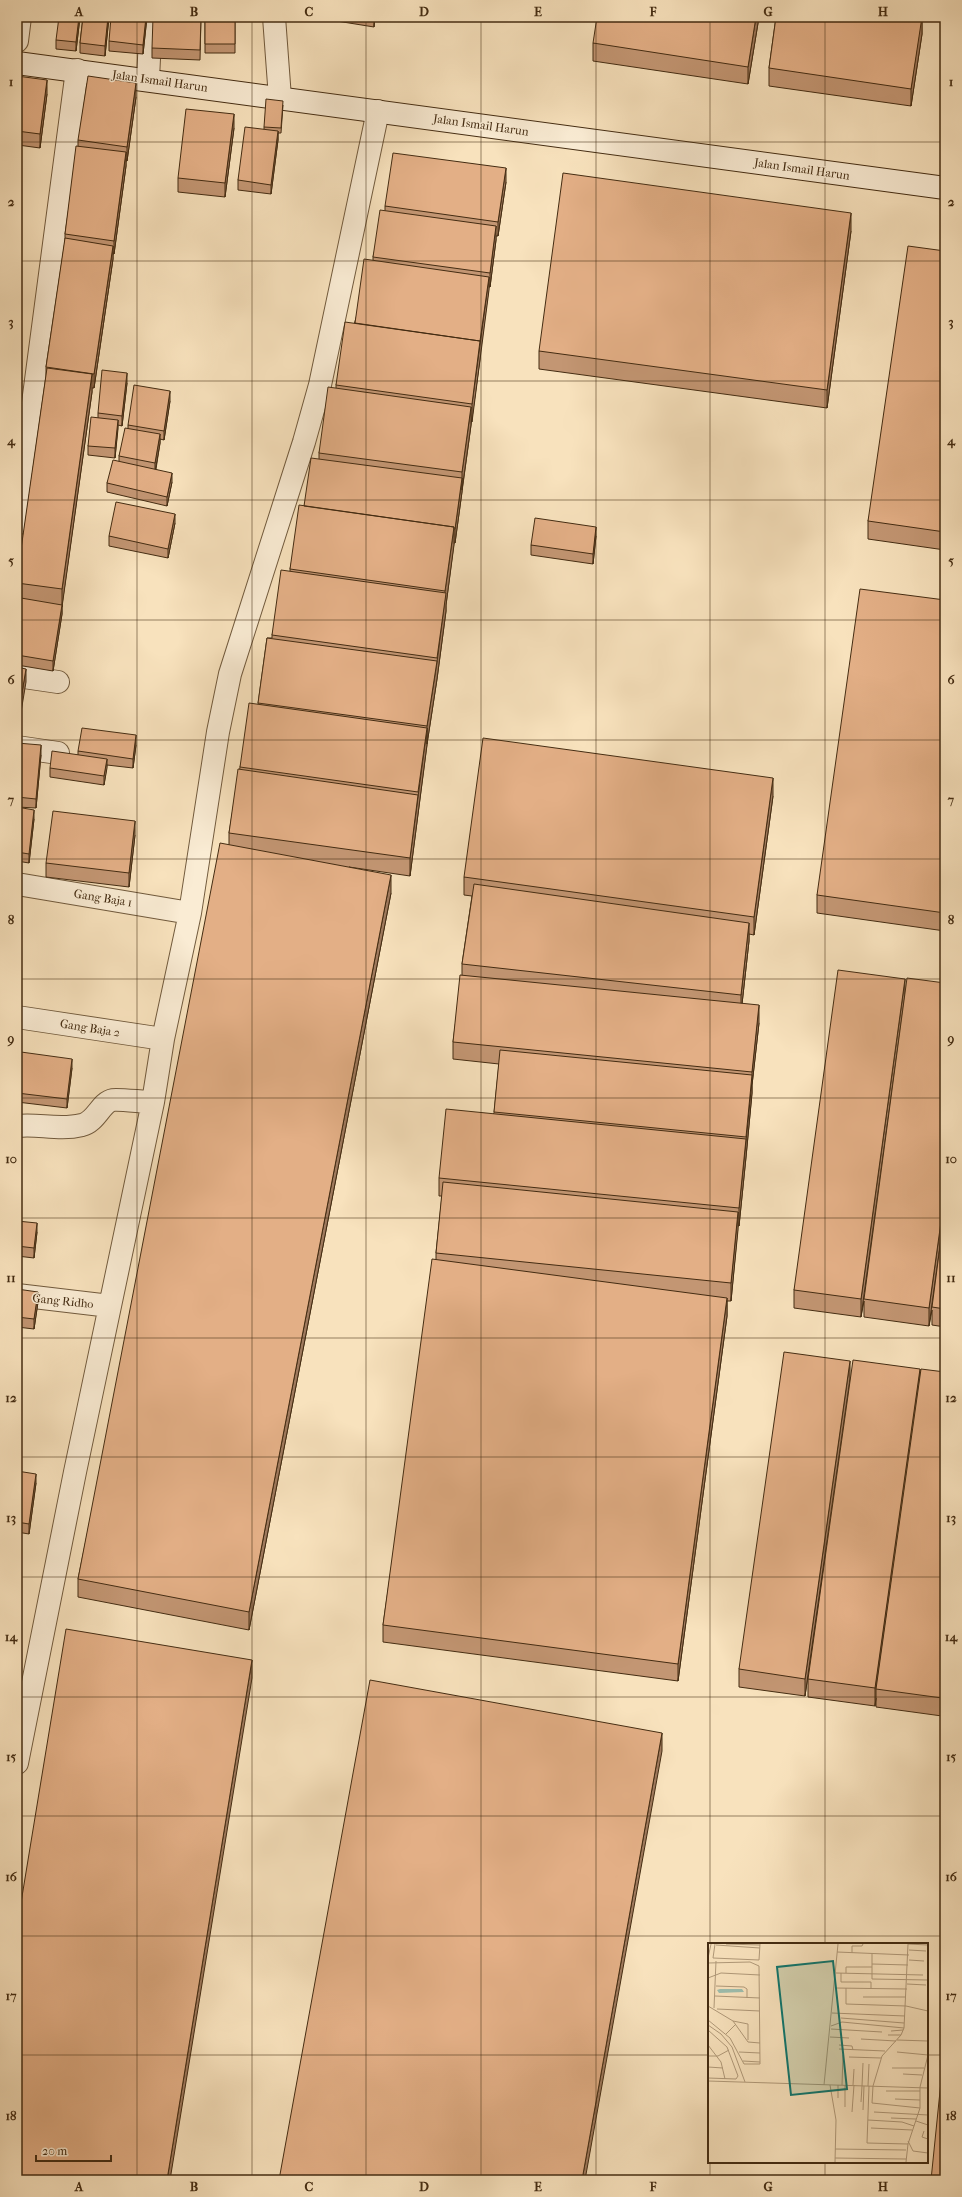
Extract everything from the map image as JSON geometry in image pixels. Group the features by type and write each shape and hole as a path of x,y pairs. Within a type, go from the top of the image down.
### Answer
{"street":[{"path":"17,42 20,17"},
{"path":"148,79 151,17"},
{"path":"274,17 280,98"},
{"name":"Jalan Ismail Harun","path":"17,63 148,79 945,188"},
{"path":"17,524 77,70"},
{"path":"18,1748 153,1102 163,1039 190,912 218,732 230,674 304,442 320,385 378,111"},
{"path":"17,676 58,682"},
{"path":"17,747 58,753"},
{"name":"Gang Baja 1","path":"17,884 190,912"},
{"name":"Gang Baja 2","path":"17,1017 163,1039"},
{"path":"17,1126 65,1129 84,1125 93,1120 105,1105 121,1101 153,1102"},
{"name":"Gang Ridho","path":"17,1295 110,1306"}],"building":[{"path":"59,17 79,17 76,42 56,40"},
{"path":"83,17 108,17 105,46 80,43"},
{"path":"111,17 146,17 143,45 109,41"},
{"path":"153,17 201,17 200,50 152,48"},
{"path":"205,17 235,17 235,44 205,44"},
{"path":"597,17 756,17 748,67 593,43"},
{"path":"776,17 922,17 911,89 769,68"},
{"path":"17,76 47,80 40,134 17,131"},
{"path":"88,76 136,83 127,147 78,140"},
{"path":"266,99 283,101 281,128 264,127"},
{"path":"186,109 234,114 225,183 178,178"},
{"path":"245,127 278,131 271,185 238,180"},
{"path":"76,146 126,152 114,241 65,234"},
{"path":"393,153 506,168 498,222 385,206"},
{"path":"563,173 851,213 827,390 539,351"},
{"path":"380,210 496,226 490,273 373,257"},
{"path":"65,238 113,246 94,374 46,367"},
{"path":"908,246 945,251 945,532 868,521"},
{"path":"364,259 489,277 480,341 355,323"},
{"path":"345,322 480,341 472,404 336,385"},
{"path":"47,368 92,374 62,589 17,583"},
{"path":"102,370 127,373 122,416 98,413"},
{"path":"134,385 170,391 164,431 128,425"},
{"path":"328,387 471,407 462,472 319,453"},
{"path":"91,417 118,420 115,448 88,446"},
{"path":"125,428 160,434 155,463 119,456"},
{"path":"311,458 462,478 455,529 454,527 304,506"},
{"path":"113,460 172,473 167,497 107,483"},
{"path":"116,502 175,514 168,549 109,536"},
{"path":"299,505 454,527 445,591 290,569"},
{"path":"535,518 596,527 593,554 531,545"},
{"path":"281,570 446,593 437,658 272,635"},
{"path":"860,589 945,600 945,913 817,895"},
{"path":"21,598 62,605 53,661 17,655 17,627"},
{"path":"267,638 437,661 427,726 258,703"},
{"path":"17,667 26,669 17,722"},
{"path":"249,703 427,728 418,792 240,767"},
{"path":"82,728 136,735 133,759 78,751"},
{"path":"483,738 773,778 754,917 464,877"},
{"path":"17,743 41,745 36,799 17,797"},
{"path":"52,751 107,759 104,776 50,768"},
{"path":"238,769 418,795 410,858 229,833"},
{"path":"17,807 34,810 29,854 17,852"},
{"path":"53,811 135,821 129,873 46,863"},
{"path":"220,843 391,875 249,1612 78,1579"},
{"path":"474,884 749,923 741,995 462,964"},
{"path":"838,970 905,979 861,1299 794,1290"},
{"path":"460,975 759,1005 752,1072 453,1042"},
{"path":"907,978 945,983 945,1193 929,1308 864,1299"},
{"path":"500,1050 752,1075 746,1137 494,1112"},
{"path":"21,1052 72,1059 67,1099 17,1093"},
{"path":"446,1109 746,1139 739,1208 439,1178"},
{"path":"443,1182 738,1212 731,1283 436,1253"},
{"path":"945,1208 945,1309 932,1307"},
{"path":"17,1221 37,1223 34,1248 17,1246"},
{"path":"432,1259 727,1298 678,1664 383,1625"},
{"path":"17,1289 38,1292 34,1319 17,1317"},
{"path":"784,1352 850,1361 805,1679 739,1669"},
{"path":"853,1360 920,1369 875,1688 808,1679"},
{"path":"921,1369 945,1372 945,1675 942,1698 876,1689"},
{"path":"17,1471 36,1474 29,1524 17,1522"},
{"path":"66,1629 252,1660 167,2180 17,2180 17,1927"},
{"path":"370,1680 662,1733 582,2180 279,2180"},
{"path":"945,1682 945,1700 942,1700"},
{"path":"945,2042 945,2180 931,2180"}]}
